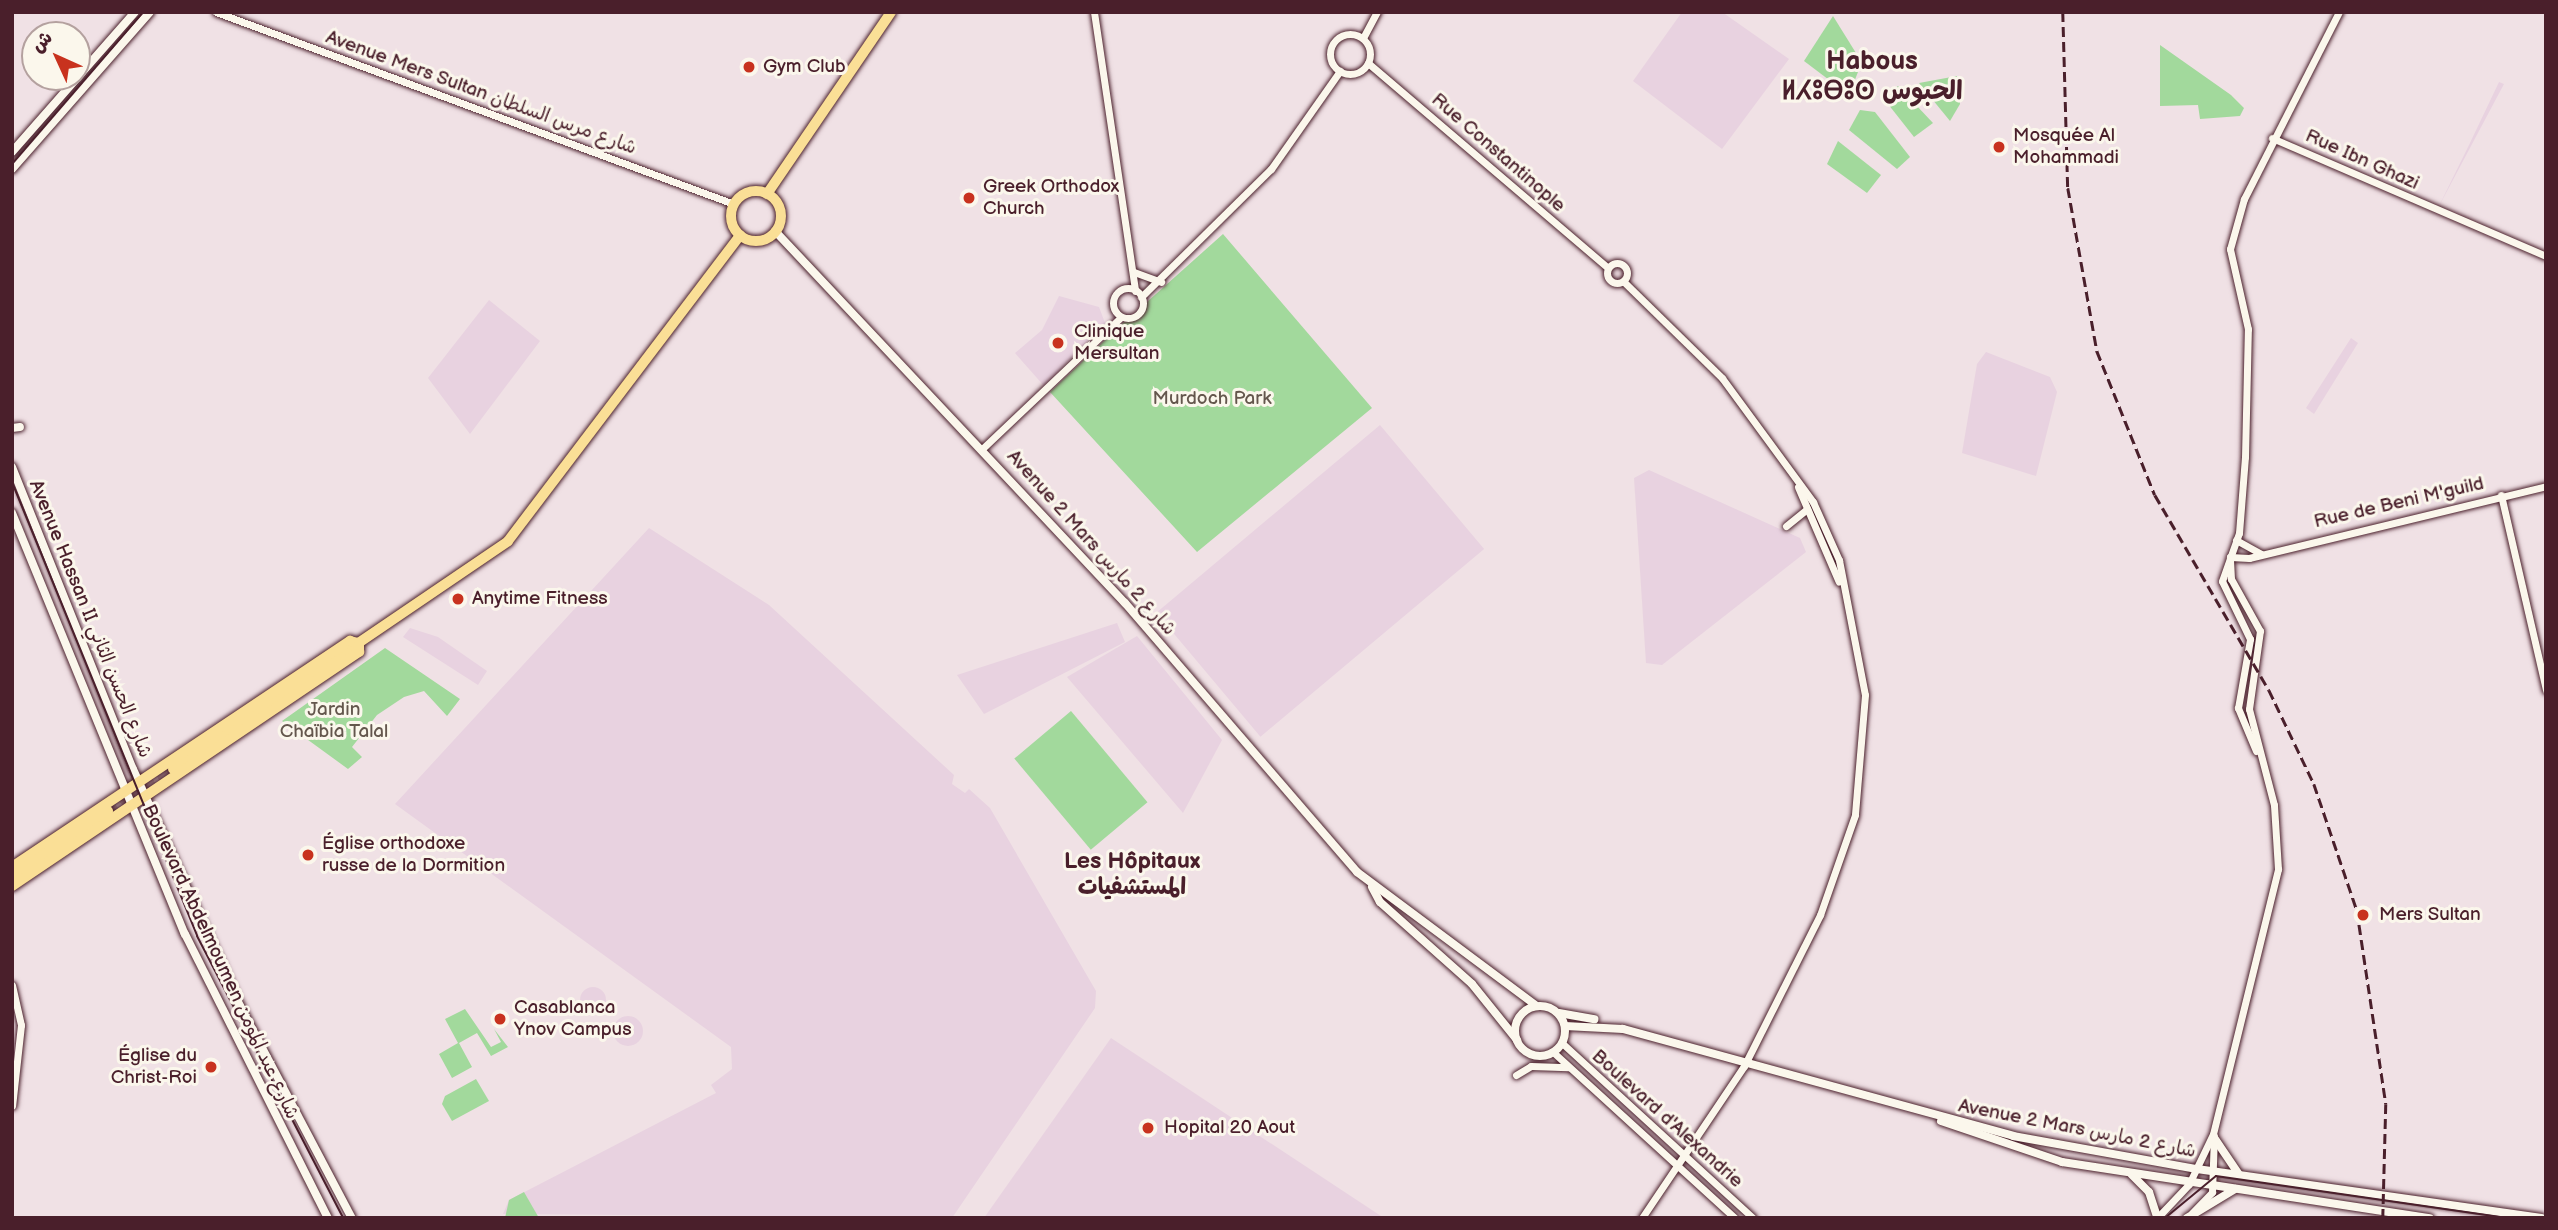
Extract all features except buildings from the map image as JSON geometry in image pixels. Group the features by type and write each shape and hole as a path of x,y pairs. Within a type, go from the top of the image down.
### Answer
{"main road":[{"path":"12,152 135,12"},
{"path":"12,169 150,12"},
{"path":"767,194 891,12"},
{"path":"749,192 767,194 780,211 775,231 757,240 740,235 732,220 734,204 749,192"},
{"name":"Avenue 2 Mars شارع 2 مارس","path":"775,231 983,448 1372,887 1536,1006"},
{"path":"173,769 508,541 740,235"},
{"name":"Avenue Hassan II شارع الحسن الثاني","path":"12,467 140,782"},
{"name":"Avenue Hassan II شارع الحسن الثاني","path":"12,513 124,793"},
{"path":"12,867 350,640 359,643"},
{"path":"12,886 359,652 359,643"},
{"name":"Boulevard Abdelmoumen شارع عبد المومن","path":"140,782 270,1070 352,1218"},
{"name":"Boulevard Abdelmoumen شارع عبد المومن","path":"124,793 253,1079 328,1218"},
{"path":"12,876 108,811"},
{"name":"Avenue 2 Mars شارع 2 مارس","path":"1372,887 1380,902 1472,984 1517,1040"},
{"path":"1559,1013 1565,1026 1562,1043 1553,1052 1532,1054 1517,1040 1518,1018 1536,1006 1939,1120"},
{"path":"1565,1026 1620,1029"},
{"name":"Avenue 2 Mars شارع 2 مارس","path":"1939,1120 2197,1170 2542,1218"},
{"name":"Avenue 2 Mars شارع 2 مارس","path":"1939,1120 2008,1149 2132,1175 2430,1218"},
{"path":"2214,1137 2240,1175"},
{"path":"2132,1175 2150,1192 2157,1218"},
{"path":"2186,1218 2235,1189"}],"street":[{"name":"Avenue Mers Sultan شارع مرس السلطان","path":"216,12 734,204"},
{"path":"983,448 1121,317 1137,315 1138,294 1094,12"},
{"path":"1363,38 1347,34 1334,41 1330,57 1340,71 1356,73 1368,63 1363,38 1377,12"},
{"path":"2256,751 2239,721 2250,639 2222,581 2243,513 2248,337 2230,249 2236,217 2272,138 2339,12"},
{"name":"Rue Constantinople","path":"1368,63 1607,267"},
{"path":"1121,317 1114,297 1123,289 1138,294 1161,282 1271,169 1340,71"},
{"name":"Rue Ibn Ghazi","path":"2272,138 2546,256"},
{"path":"1624,282 1616,284 1607,267 1619,263 1624,282 1722,378 1798,484 1834,549 1865,695 1855,815 1821,915 1744,1066 1688,1159 1642,1218"},
{"path":"1134,271 1161,282"},
{"path":"1798,484 1843,589"},
{"name":"Rue de Beni M'guild","path":"2230,557 2261,554 2546,486"},
{"path":"2501,495 2546,690"},
{"path":"1786,526 1807,509"},
{"path":"2236,540 2261,554"},
{"path":"2186,1218 2213,1186 2210,1170 2214,1137 2278,869 2274,805 2256,751 2249,709 2261,636 2231,579 2230,557"},
{"path":"12,985 21,1025 12,1106"},
{"name":"Boulevard d'Alexandrie","path":"1562,1043 1753,1218"},
{"name":"Boulevard d'Alexandrie","path":"1553,1052 1735,1218"},
{"path":"1516,1075 1531,1066 1568,1067"},
{"path":"2157,1218 2189,1184 2214,1137"}],"shaded area":[{"path":"1682,12 1722,12 1789,59 1722,149 1633,81"},
{"path":"2499,82 2504,84 2438,208 2469,145"},
{"name":"Clinique Mersultan","path":"1059,296 1099,307 1105,323 1044,386 1015,353 1042,330"},
{"path":"489,300 540,341 470,434 428,378"},
{"path":"2351,338 2358,343 2314,414 2306,408"},
{"path":"1986,352 2050,377 2057,392 2036,476 1962,453 1977,364"},
{"path":"1380,425 1484,549 1260,737 1156,613"},
{"path":"1649,470 1800,538 1806,552 1662,665 1646,663 1634,478"},
{"path":"649,528 769,605 954,775 952,784 965,793 969,789 990,808 1096,991 1095,1008 952,1218 503,1214 509,1200 716,1093 711,1085 732,1069 731,1047 395,804"},
{"path":"1117,623 1125,642 984,714 957,675"},
{"path":"410,628 438,637 487,671 478,685 403,637"},
{"path":"1137,636 1222,740 1183,813 1067,677"},
{"path":"593,987 602,991 606,1000 602,1009 593,1013 584,1009 580,1000 584,991"},
{"path":"628,1016 634,1017 642,1025 642,1037 634,1045 628,1046 622,1045 614,1037 613,1031 614,1025 622,1017"},
{"name":"Hopital 20 Aout","path":"1111,1038 1384,1218 984,1218"}],"green space":[{"path":"1833,16 1856,53 1858,72 1849,95 1804,61"},
{"path":"2160,45 2231,95 2244,108 2240,116 2200,119 2198,105 2160,106"},
{"path":"1957,76 1960,104 1950,121 1919,83"},
{"path":"1898,86 1933,123 1914,137 1888,104 1886,96"},
{"path":"1860,110 1875,112 1910,157 1897,169 1849,130"},
{"path":"1838,141 1881,175 1867,193 1827,164"},
{"name":"Murdoch Park","path":"1223,234 1372,408 1197,552 1050,392 1124,322 1140,319 1147,302"},
{"name":"Jardin Chaïbia Talal","path":"385,648 460,699 447,716 424,691 404,697 377,715 352,747 362,757 348,769 282,721"},
{"path":"1071,711 1147,802 1091,850 1014,759"},
{"path":"465,1009 491,1047 501,1042 494,1029 508,1047 491,1056 477,1033 459,1043 472,1067 452,1078 439,1054 458,1043 445,1019"},
{"path":"476,1079 489,1101 452,1121 442,1104 445,1096"},
{"path":"524,1192 539,1218 505,1218 509,1200"}],"tunnel":[{"path":"108,811 173,769"}],"tram line":[{"path":"12,164 143,12"},
{"path":"12,482 197,936 343,1218"},
{"path":"2165,1218 2216,1176 2509,1218"}],"railway":[{"path":"2063,12 2068,188 2097,351 2155,495 2269,690 2314,784 2357,910 2386,1104 2383,1218"}],"place":[{"name":"Gym Club","path":"749,67"},
{"name":"Mosquée Al Mohammadi","path":"1999,147"},
{"name":"Greek Orthodox Church","path":"969,198"},
{"name":"Clinique Mersultan","path":"1058,343"},
{"name":"Anytime Fitness","path":"458,599"},
{"name":"Église orthodoxe russe de la Dormition","path":"308,855"},
{"name":"Mers Sultan","path":"2363,915"},
{"name":"Casablanca Ynov Campus","path":"500,1019"},
{"name":"Église du Christ-Roi","path":"211,1067"},
{"name":"Hopital 20 Aout","path":"1148,1128"}],"district":[{"name":"Habous ⵍⵃⵓⴱⵓⵙ الحبوس","path":"1872,77"},
{"name":"Les Hôpitaux المستشفيات","path":"1132,874"}]}
